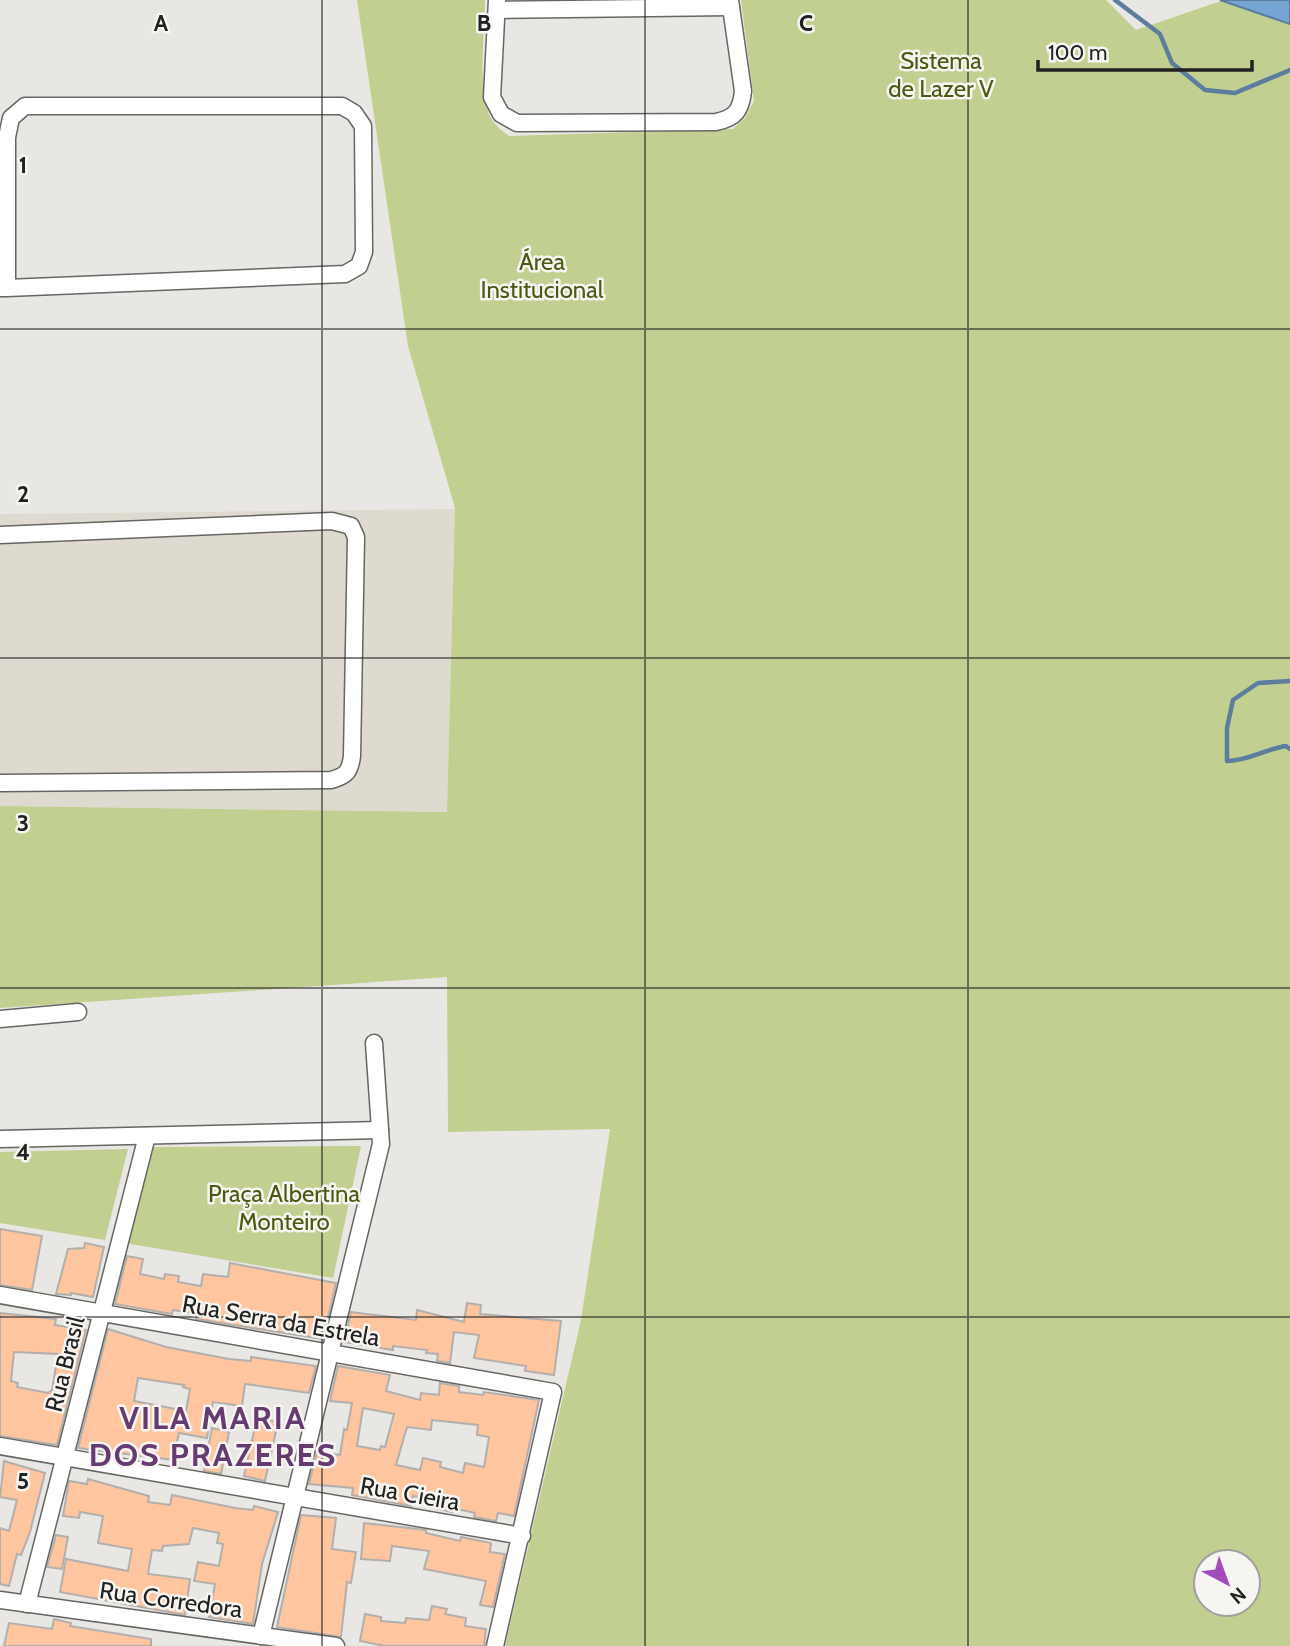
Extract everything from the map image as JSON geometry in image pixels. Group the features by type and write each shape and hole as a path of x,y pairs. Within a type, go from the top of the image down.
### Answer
{"street":[{"path":"730,3 743,91 737,114 716,122 517,123 501,114 492,97 497,5 730,3"},
{"path":"25,106 342,106 354,114 363,126 364,253 359,266 345,274 3,288 8,137 11,118 25,106"},
{"path":"0,535 332,521 351,526 356,537 352,756 350,770 344,777 331,780 0,783"},
{"path":"0,1019 78,1012"},
{"path":"261,1636 380,1137 374,1043"},
{"path":"0,1139 147,1136 380,1137"},
{"name":"Rua Brasil","path":"27,1604 147,1136"},
{"name":"Rua Serra da Estrela","path":"0,1295 553,1392 522,1536"},
{"name":"Rua Cieira","path":"0,1446 522,1536"},
{"path":"495,1646 522,1536"},
{"name":"Rua Corredora","path":"0,1600 335,1646"}],"shaded area":[{"path":"455,509 447,812 0,806 0,514"}],"green space":[{"path":"357,0 485,0 483,76 486,105 494,122 509,136 733,129 745,118 754,101 741,0 1106,0 1136,30 1221,1 1290,24 1290,1646 505,1646 581,1320 610,1129 448,1132 447,977 0,1008 0,806 447,812 455,508 408,346"},
{"name":"Praça Albertina Monteiro","path":"361,1146 333,1278 124,1243 150,1147"},
{"path":"128,1149 105,1240 0,1223 0,1152"}],"water":[{"path":"1220,0 1290,0 1290,24"}],"building":[{"path":"0,1229 42,1236 32,1290 0,1285"},
{"path":"85,1243 104,1247 93,1297 71,1293 56,1294 68,1249 84,1248"},
{"path":"127,1256 143,1259 140,1274 164,1279 165,1274 179,1276 178,1282 201,1286 203,1274 228,1277 230,1263 336,1283 323,1339 196,1319 197,1314 173,1310 172,1314 115,1304"},
{"path":"467,1303 481,1305 480,1314 561,1321 554,1375 525,1371 526,1366 474,1358 479,1335 454,1332 450,1363 437,1361 438,1354 426,1353 427,1350 393,1346 393,1350 344,1342 351,1312 416,1320 417,1310 464,1322"},
{"path":"0,1313 56,1319 55,1325 86,1330 57,1445 0,1436","holes":["14,1352 58,1354 52,1390 48,1393 17,1387 18,1383 11,1381"]},
{"path":"108,1329 166,1347 229,1359 251,1361 251,1357 316,1366 309,1393 245,1384 242,1406 213,1402 207,1438 179,1433 173,1460 78,1448","holes":["138,1378 184,1385 183,1387 190,1389 186,1411 134,1401"]},
{"path":"338,1366 390,1375 386,1391 420,1400 421,1393 439,1395 440,1383 459,1386 459,1392 483,1395 484,1392 539,1400 514,1516 498,1513 496,1521 474,1517 475,1513 453,1508 452,1512 435,1508 437,1501 413,1496 411,1506 352,1495 353,1488 309,1484 317,1452 340,1455 344,1429 347,1430 352,1403 330,1401","holes":["363,1408 394,1414 385,1447 381,1446 380,1450 357,1446","432,1420 478,1425 477,1435 489,1437 484,1467 465,1463 463,1473 440,1467 441,1462 423,1458 420,1470 396,1465 407,1427 431,1430"]},
{"path":"257,1418 278,1422 265,1481 244,1476"},
{"path":"212,1428 229,1432 221,1474 204,1471"},
{"path":"4,1461 45,1473 30,1532 21,1555 17,1554 9,1586 0,1584 0,1528 9,1531 17,1500 0,1497"},
{"path":"88,1479 149,1496 148,1502 170,1505 172,1495 235,1508 253,1510 254,1506 278,1512 262,1564 253,1624 209,1617 215,1584 194,1581 198,1562 219,1566 223,1544 217,1543 219,1533 193,1528 189,1544 163,1546 162,1551 152,1550 148,1574 190,1579 185,1615 60,1592 66,1559 128,1571 132,1549 98,1543 103,1516 80,1512 79,1518 63,1516 69,1481 87,1484"},
{"path":"301,1515 336,1518 332,1549 356,1552 351,1583 347,1582 341,1637 277,1627"},
{"path":"364,1523 426,1530 426,1533 460,1541 461,1537 491,1543 490,1552 505,1554 493,1607 480,1605 486,1581 424,1569 429,1551 392,1546 390,1561 361,1559"},
{"path":"56,1535 68,1537 62,1569 47,1567"},
{"path":"432,1606 447,1609 445,1614 466,1618 465,1626 486,1629 484,1646 385,1646 360,1641 365,1614 381,1617 381,1621 405,1623 406,1618 429,1620"},
{"path":"54,1619 71,1623 70,1626 151,1639 151,1646 4,1646 9,1623 52,1629"}],"waterway":[{"path":"1115,0 1160,34 1172,63 1205,90 1235,93 1290,70"},
{"path":"1290,681 1258,683 1233,700 1227,728 1227,761 1286,746 1290,749"}],"district":[{"name":"VILA MARIA DOS PRAZERES","path":"213,1436"}],"park label":[{"name":"Sistema de Lazer V","path":"941,75"},
{"name":"Área Institucional","path":"542,276"}]}
